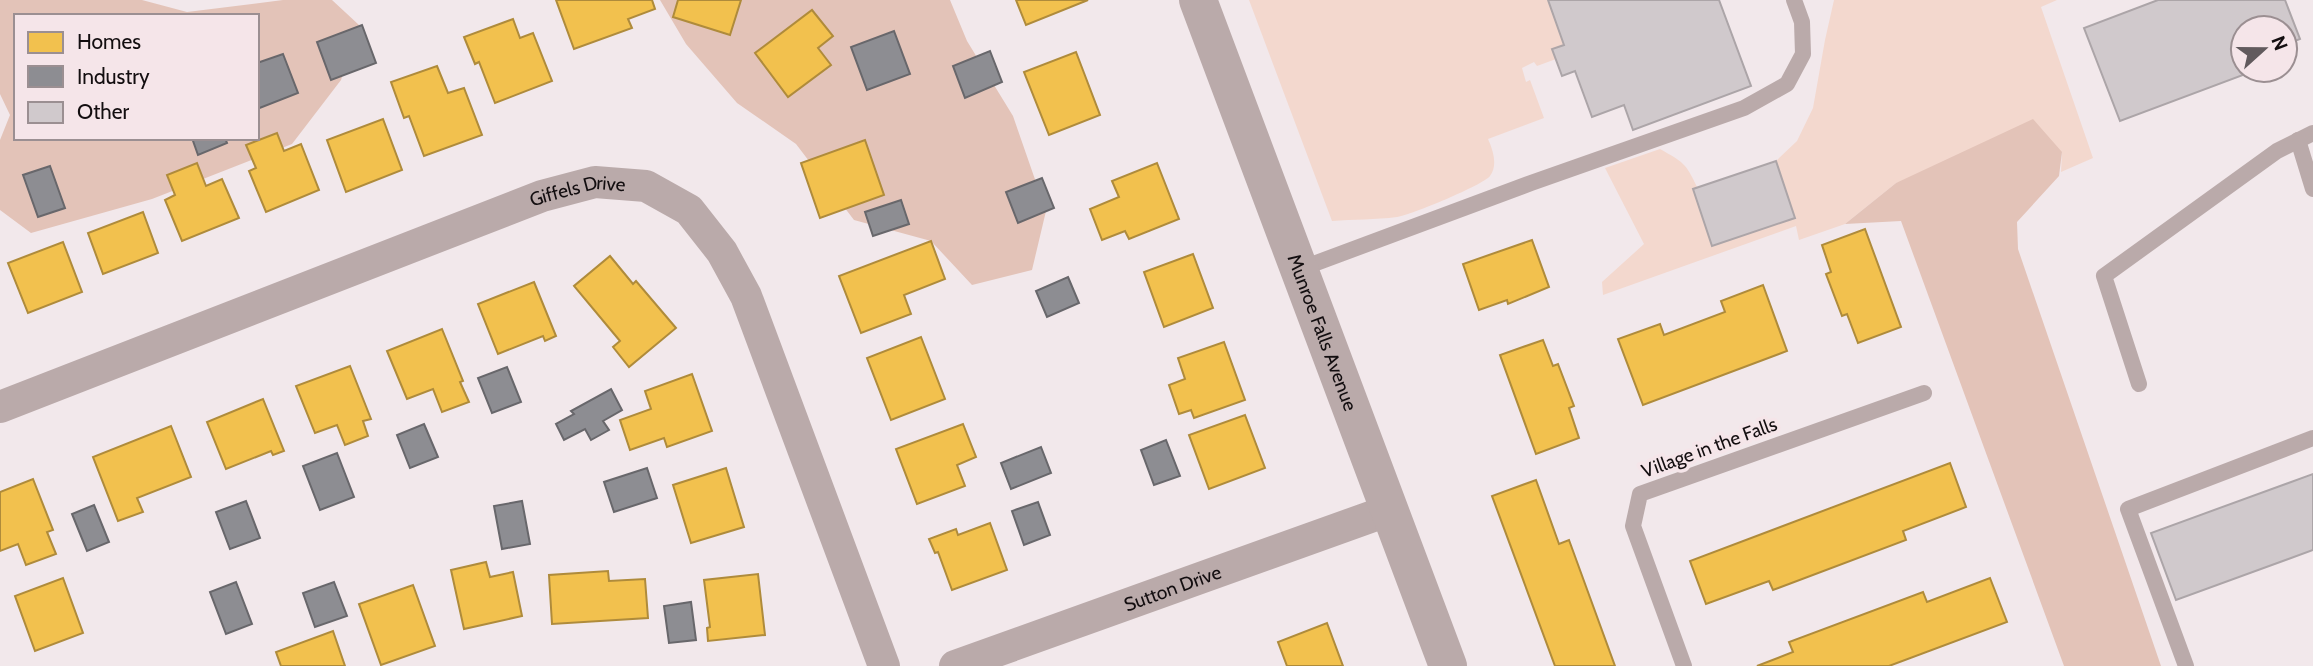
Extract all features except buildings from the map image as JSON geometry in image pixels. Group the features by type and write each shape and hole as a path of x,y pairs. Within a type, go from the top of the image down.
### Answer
{"street":[{"name":"Munroe Falls Avenue","path":"1198,0 1448,666"},
{"name":"Giffels Drive","path":"0,407 542,196 595,182 646,186 689,210 722,252 746,296 884,666"},
{"name":"Sutton Drive","path":"955,666 1390,510"}],"lane":[{"path":"1300,269 1531,183 1744,108 1787,84 1803,54 1802,22 1794,0"},
{"path":"2139,384 2104,276 2277,151 2306,137 2313,189"},
{"name":"Village in the Falls","path":"1684,666 1633,526 1640,494 1924,393"},
{"path":"2186,666 2128,509 2313,438"}],"shaded area":[{"path":"0,0 142,0 187,12 283,0 332,0 359,25 341,80 292,144 152,199 31,233 0,210 0,140 10,115 0,94"},
{"path":"660,0 950,0 967,41 1013,116 1046,211 1032,270 972,285 931,241 854,220 796,144 737,103 686,44"},
{"path":"1249,0 1548,0 1564,45 1553,49 1556,59 1537,66 1534,62 1522,68 1526,82 1530,80 1544,118 1488,139 1494,162 1490,176 1485,180 1405,215 1332,221"},
{"path":"1834,0 2057,0 2041,7 2093,158 2061,172 2062,152 1896,183 1845,224 1799,240 1796,226 1603,295 1602,282 1644,244 1605,168 1660,149 1679,160 1687,168 1697,187 1693,189 1712,246 1794,218 1776,161 1797,141 1813,108"},
{"path":"2033,119 2062,152 2059,176 2017,222 2018,249 2161,666 2064,666 1901,221 1845,224 1896,183"}]}
